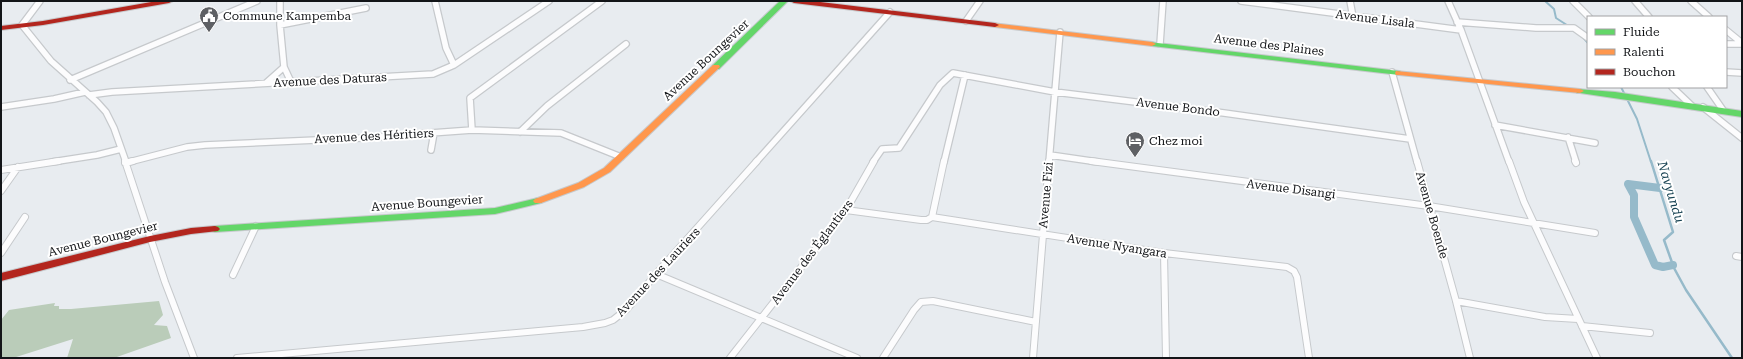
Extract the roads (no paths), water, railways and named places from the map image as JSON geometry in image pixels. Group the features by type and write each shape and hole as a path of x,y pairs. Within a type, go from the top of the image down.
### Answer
{"street":[{"path":"22,25 40,1"},
{"path":"1,28 170,1"},
{"path":"70,80 257,1"},
{"path":"280,1 280,24 284,67 291,82"},
{"path":"435,1 446,48 454,65"},
{"name":"Avenue des Daturas","path":"1,107 87,93 422,76 440,72 454,65 549,1"},
{"path":"472,130 474,122 468,102 470,98 602,1"},
{"name":"Avenue Boungevier","path":"1,277 150,239 191,231 495,211 515,207 576,188 608,170 784,1"},
{"name":"Avenue des Plaines","path":"796,1 1392,72 1637,98 1742,114"},
{"path":"966,21 980,1"},
{"path":"1160,44 1163,1"},
{"name":"Avenue Lisala","path":"1241,1 1461,30"},
{"path":"1350,1 1354,16"},
{"path":"1448,1 1458,22 1524,202 1597,358"},
{"path":"1573,1 1588,16"},
{"path":"1635,1 1648,16"},
{"path":"1691,1 1708,16"},
{"path":"280,24 366,8"},
{"name":"Avenue des Lauriers","path":"237,358 604,324 622,314 890,12"},
{"path":"1458,22 1536,28 1571,28 1587,37"},
{"path":"22,25 41,49 70,80 87,93 106,112 126,163 177,318 194,358"},
{"path":"1727,31 1742,43"},
{"name":"Avenue Fizi","path":"1033,358 1060,32"},
{"path":"1727,44 1742,43"},
{"path":"520,132 547,106 626,44"},
{"path":"266,83 284,67"},
{"name":"Avenue Boende","path":"1392,72 1456,301 1470,358"},
{"path":"1727,72 1742,73"},
{"name":"Avenue Bondo","path":"948,76 953,74 965,75 1055,92 1224,113 1410,139"},
{"path":"932,217 965,75"},
{"name":"Avenue des Églantiers","path":"730,358 846,210 880,150 884,147 894,149 899,148 924,107 948,76"},
{"path":"1673,88 1692,106"},
{"path":"1708,88 1723,110"},
{"path":"1703,107 1742,138"},
{"path":"1495,125 1595,143"},
{"name":"Avenue des Héritiers","path":"126,163 187,147 205,144 326,140 472,130 554,133 568,135 621,157"},
{"path":"431,150 434,133"},
{"path":"1568,137 1576,163"},
{"path":"1,170 71,159 121,149"},
{"name":"Avenue Disangi","path":"1050,155 1188,176 1429,206 1595,233"},
{"path":"1,191 18,167"},
{"name":"Avenue Nyangara","path":"846,210 921,220 927,220 932,217 1164,253 1282,266 1294,271 1297,277 1308,358"},
{"path":"1,253 25,218"},
{"path":"233,275 256,226"},
{"path":"1164,253 1166,358"},
{"path":"656,274 857,358"},
{"path":"883,358 914,310 921,302 927,301 1036,322"},
{"path":"1456,301 1545,317 1650,333"}],"waterway":[{"name":"Navyundu","path":"1545,1 1554,9 1556,18 1570,27"},
{"name":"Navyundu","path":"1580,34 1587,42"},
{"name":"Navyundu","path":"1622,88 1637,119 1651,162"},
{"name":"Navyundu","path":"1651,161 1673,232 1664,240 1674,268 1686,290 1732,358"},
{"path":"1660,188 1628,184 1634,195 1634,217 1655,265 1663,267 1673,265"}],"place":[{"name":"Commune Kampemba","path":"209,33"},
{"name":"Chez moi","path":"1135,158"}]}
